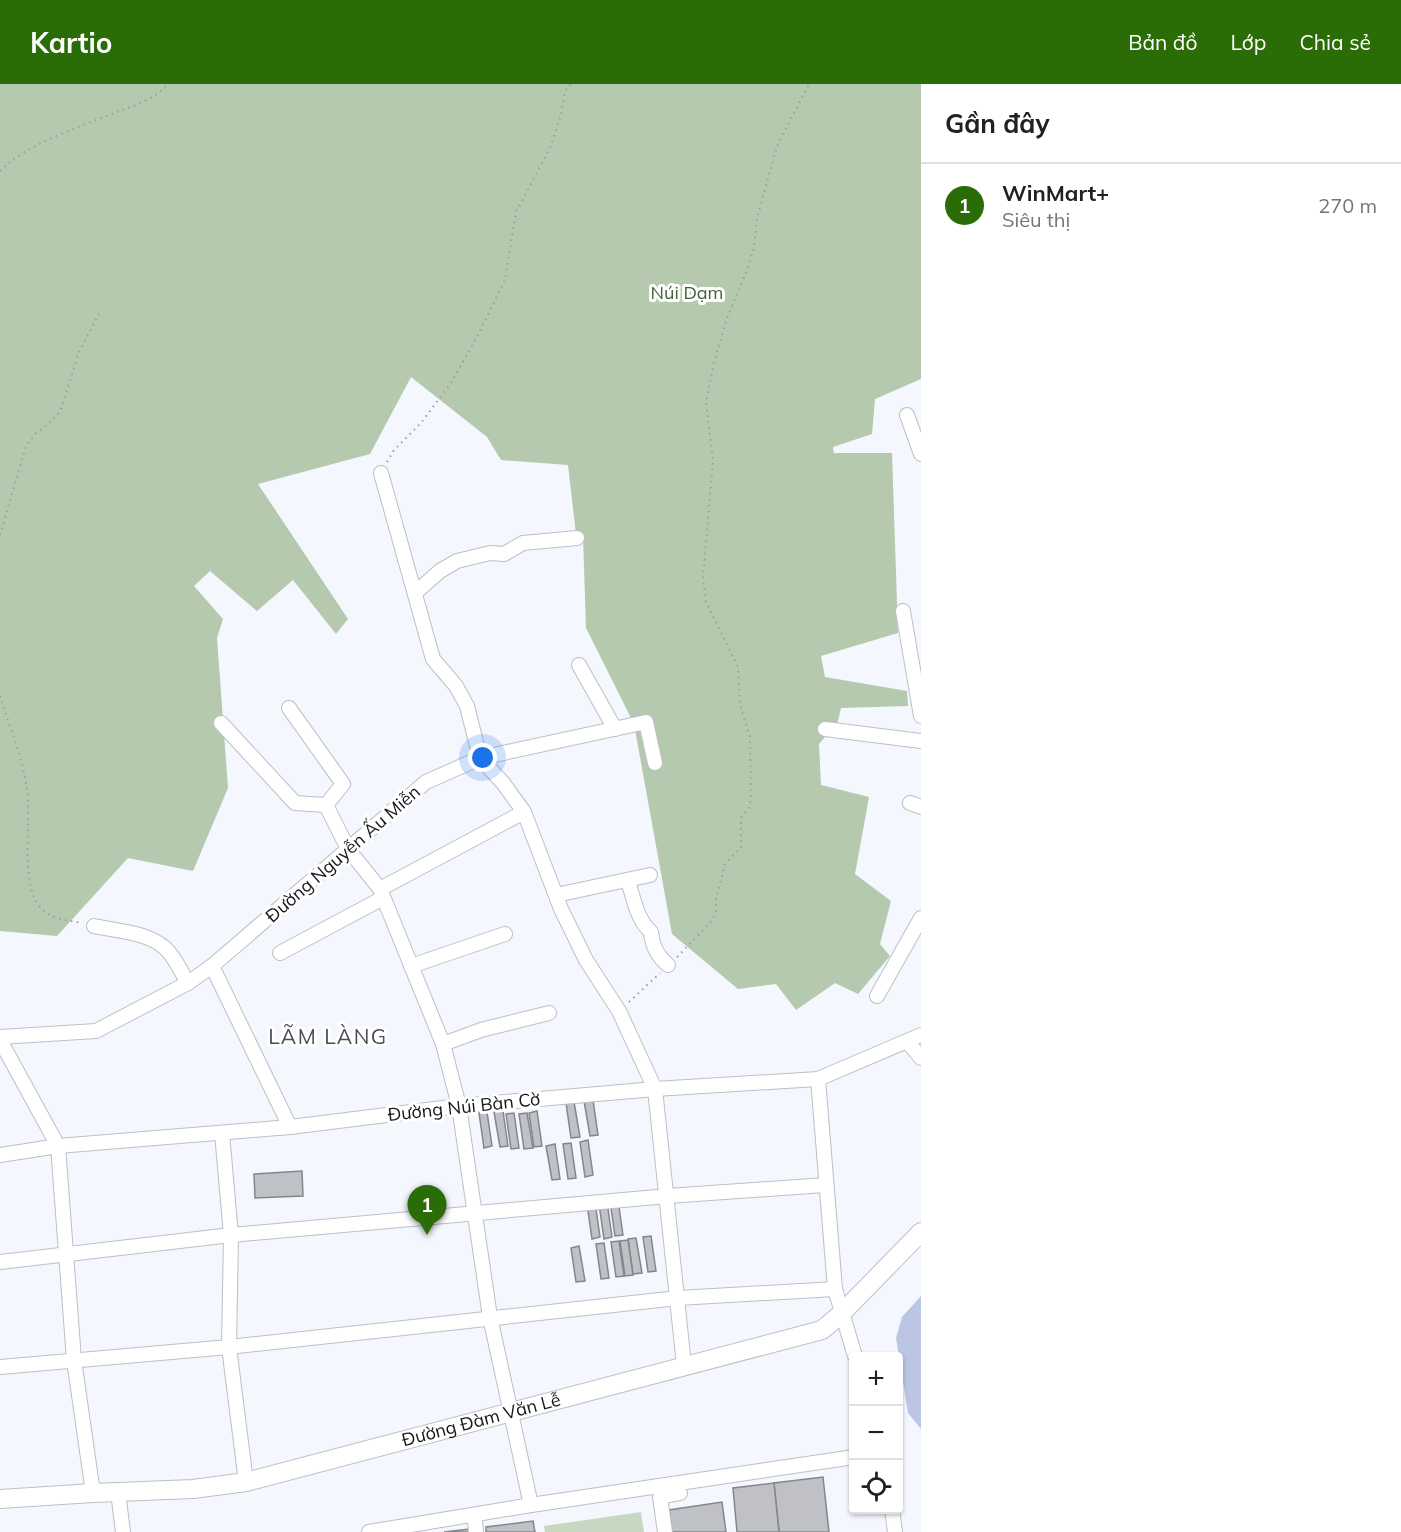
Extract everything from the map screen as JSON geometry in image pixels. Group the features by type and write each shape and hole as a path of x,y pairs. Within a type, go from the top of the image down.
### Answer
{"main road":[{"name":"Đường Đàm Văn Lễ","path":"0,1499 93,1492 193,1489 246,1482 822,1330 841,1314 921,1232"}],"street":[{"path":"907,415 921,454"},
{"path":"381,473 433,659 456,686 467,706 480,758 503,783 524,812 556,895 585,960 619,1011 655,1089 684,1365"},
{"path":"415,593 457,561 490,553 504,554 523,543 577,538"},
{"path":"903,611 921,716"},
{"path":"579,665 615,729"},
{"path":"289,708 343,784 326,805"},
{"name":"Đường Nguyễn Ấu Miễn","path":"0,1039 96,1031 188,983 212,966 426,782 480,758 646,722 655,763"},
{"path":"221,723 295,803 326,805"},
{"path":"825,729 921,741"},
{"path":"326,805 348,849 382,893 442,1044 459,1106 490,1317 531,1505"},
{"path":"280,953 524,812"},
{"path":"556,895 650,875"},
{"path":"628,880 636,909 645,928 651,932 651,942 659,958 668,965"},
{"path":"877,996 921,918"},
{"path":"94,926 138,935 156,942 171,955 188,983"},
{"path":"411,966 506,934"},
{"path":"212,966 290,1127"},
{"path":"442,1044 481,1030 549,1013"},
{"name":"Đường Núi Bàn Cờ","path":"0,1155 58,1146 290,1127 459,1106 655,1089 818,1079 921,1035"},
{"path":"0,1039 58,1146 74,1360 93,1492"},
{"path":"908,1041 921,1058"},
{"path":"818,1079 835,1289 854,1352"},
{"path":"222,1133 231,1235 229,1347 246,1482"},
{"path":"0,1262 231,1235 473,1212 825,1185"},
{"path":"0,1367 229,1347 678,1298 835,1289"},
{"path":"369,1532 531,1505 849,1458"},
{"path":"118,1491 123,1532"},
{"path":"665,1532 660,1497 680,1493"},
{"path":"893,1514 895,1532"}],"path":[{"path":"0,171 7,164 56,137 141,103 163,90 167,84"},
{"path":"381,473 394,450 421,423 451,382 477,337 505,280 516,212 550,148 561,116 565,91 571,84"},
{"path":"619,1011 692,944 710,923 716,913 716,899 725,864 741,848 741,818 749,808 752,798 750,737 740,705 738,667 706,602 703,578 712,460 706,402 714,362 727,318 754,248 757,218 777,146 809,84"},
{"path":"0,535 26,446 36,433 60,412 79,352 100,310"},
{"path":"0,696 12,728 27,788 30,885 36,903 52,917 94,926"}],"green space":[{"name":"Núi Dạm","path":"0,84 921,84 921,379 875,399 872,434 833,447 834,453 892,453 898,633 821,656 825,677 907,691 908,706 841,708 838,721 819,744 821,785 869,797 855,874 891,901 880,944 890,956 858,994 835,983 796,1010 776,984 738,989 672,934 634,724 586,628 583,536 576,534 568,465 501,460 487,437 411,377 370,454 258,484 348,619 336,634 293,580 257,611 210,571 194,586 223,619 217,638 228,788 193,871 128,858 57,936 0,931"},
{"path":"641,1512 644,1532 545,1532 544,1526"}],"water":[{"path":"921,1296 921,1429 908,1413 903,1382 903,1352 898,1352 896,1338 902,1317"}],"building":[{"path":"593,1100 598,1135 590,1136 584,1101"},
{"path":"574,1102 580,1137 571,1138 566,1103"},
{"path":"503,1111 508,1146 500,1147 494,1112"},
{"path":"537,1111 542,1146 534,1147 529,1113"},
{"path":"487,1112 492,1146 484,1148 479,1113"},
{"path":"514,1113 519,1148 511,1149 506,1114"},
{"path":"527,1113 533,1148 524,1149 519,1114"},
{"path":"588,1140 593,1175 585,1177 580,1142"},
{"path":"571,1143 576,1178 568,1179 563,1144"},
{"path":"555,1144 560,1179 552,1180 546,1146"},
{"path":"302,1171 303,1196 255,1198 254,1174"},
{"path":"618,1200 623,1235 615,1236 610,1201"},
{"path":"595,1202 600,1237 592,1239 587,1204"},
{"path":"607,1202 612,1237 604,1239 599,1204"},
{"path":"651,1236 656,1271 648,1272 643,1237"},
{"path":"636,1238 642,1273 633,1274 628,1239"},
{"path":"628,1240 633,1275 625,1276 620,1241"},
{"path":"619,1241 624,1276 616,1277 611,1242"},
{"path":"604,1243 609,1278 601,1279 596,1244"},
{"path":"579,1246 585,1281 576,1282 571,1248"},
{"path":"823,1477 829,1532 779,1532 774,1483"},
{"path":"774,1483 779,1532 737,1532 733,1488"},
{"path":"722,1502 726,1532 672,1532 669,1510"},
{"path":"533,1521 535,1532 486,1532 486,1527"},
{"path":"469,1529 469,1532 444,1532"}],"place":[{"name":"WinMart+","path":"427,1235"}],"district":[{"name":"LÃM LÀNG","path":"328,1037"}]}
